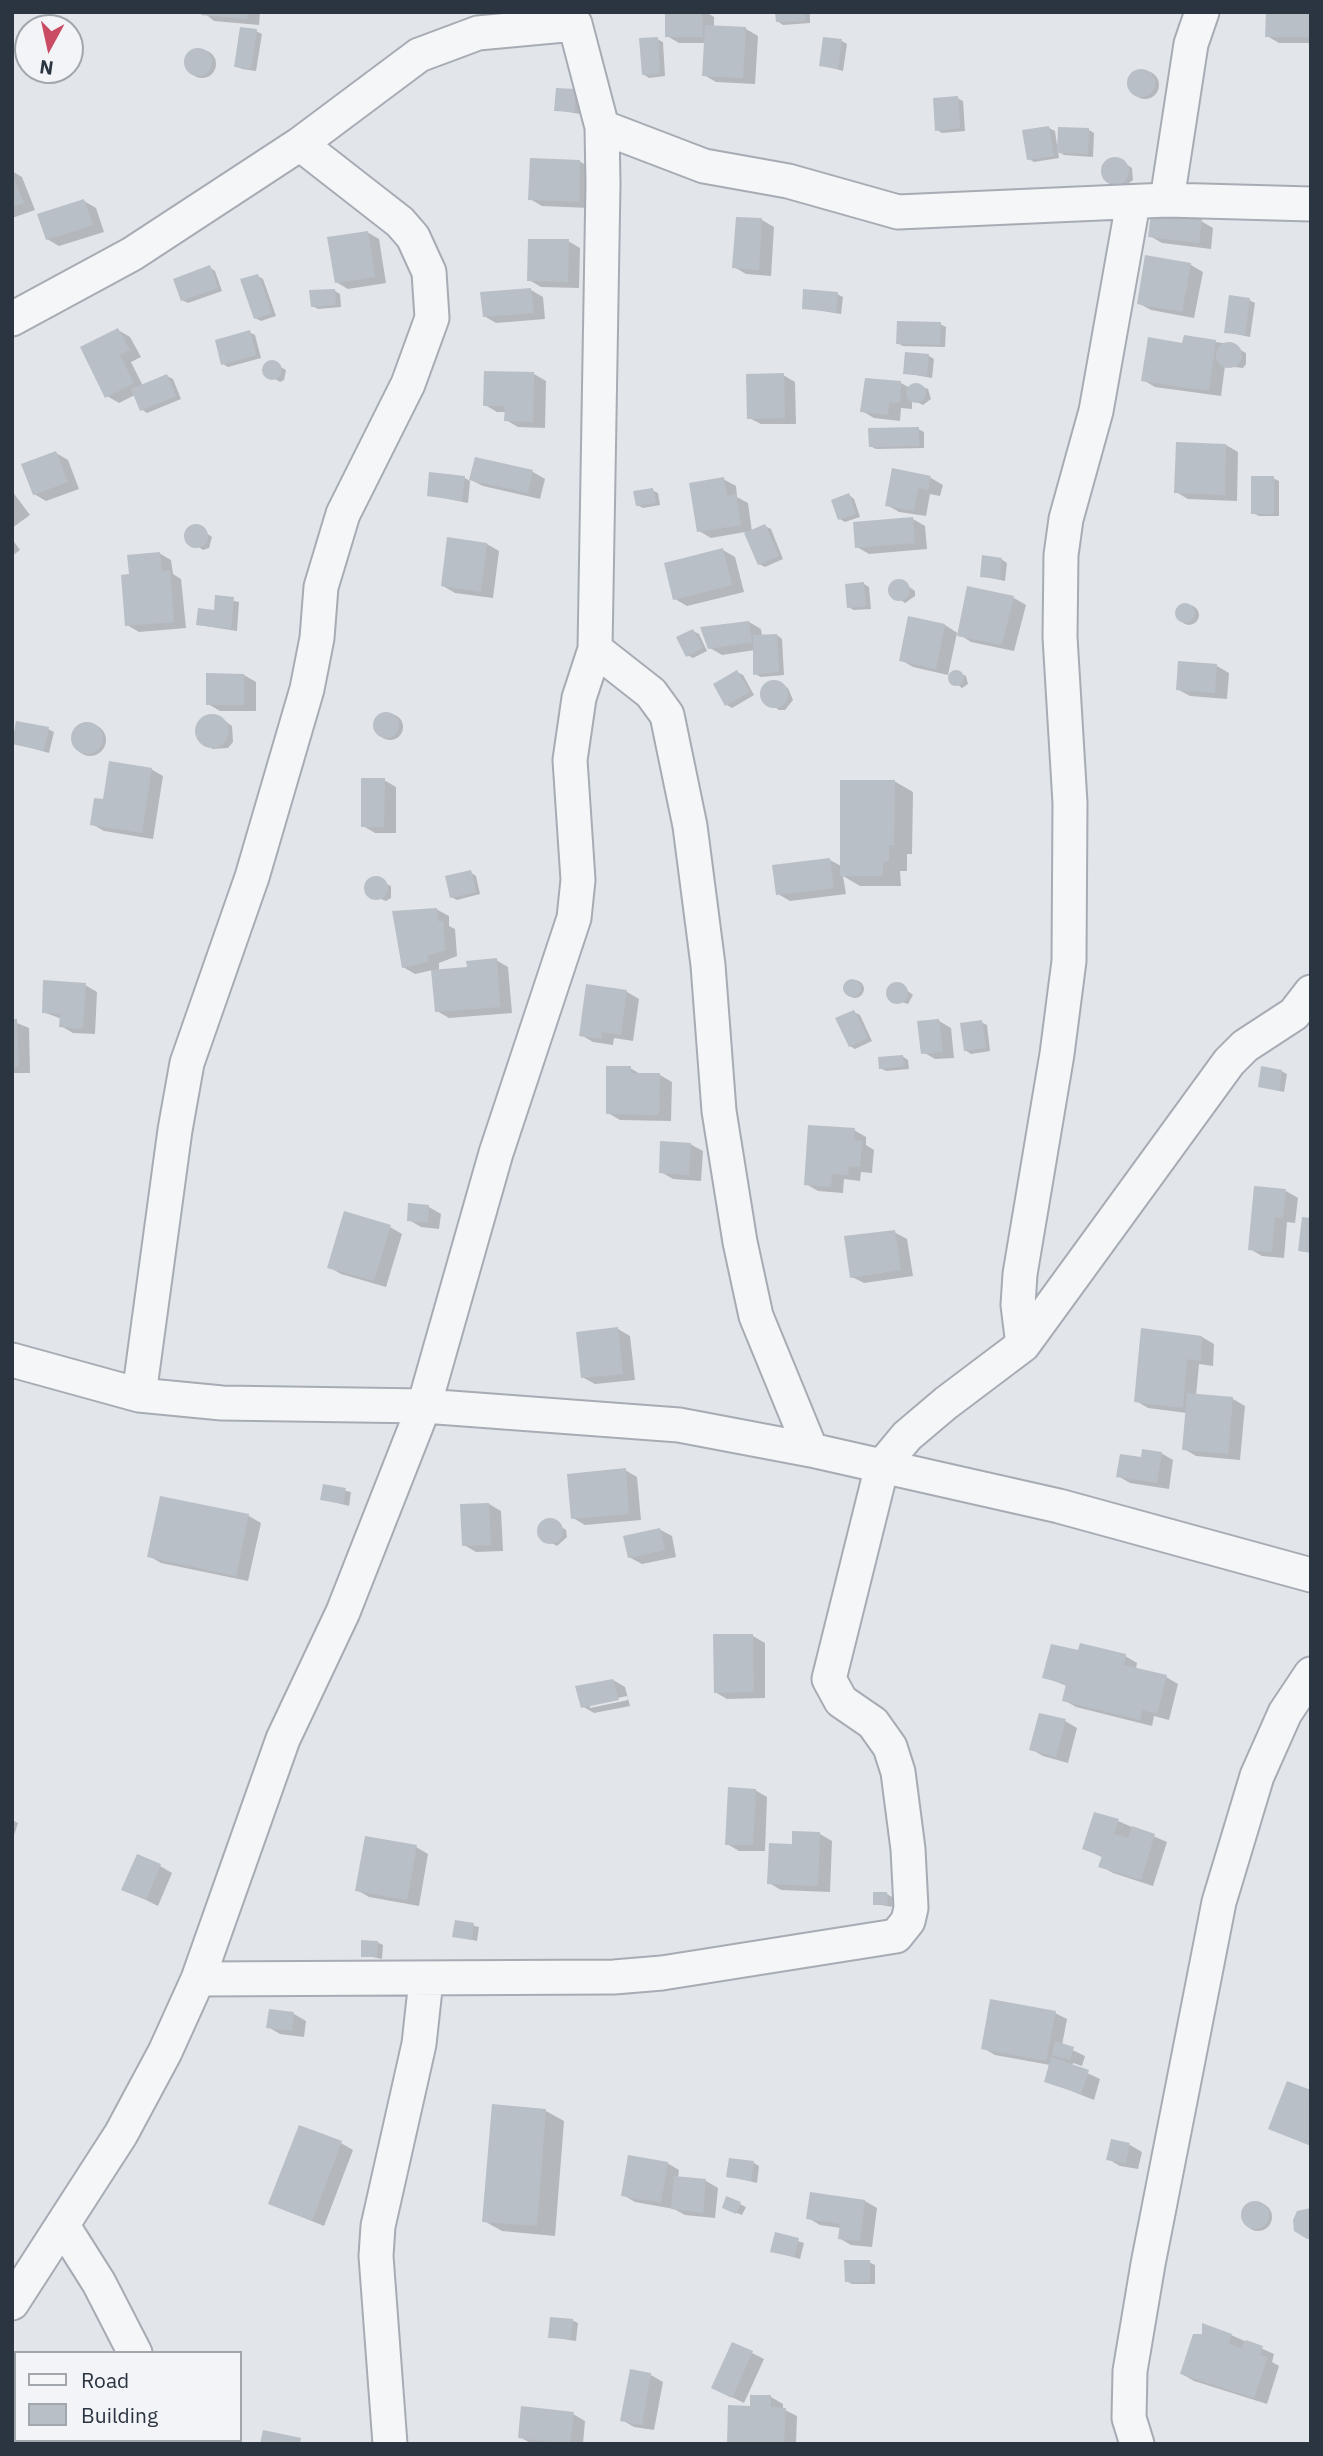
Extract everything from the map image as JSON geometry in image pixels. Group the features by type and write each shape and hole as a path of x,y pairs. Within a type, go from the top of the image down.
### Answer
{"street":[{"path":"1167,200 1191,44 1202,12"},
{"path":"12,319 132,254 300,144 419,55 478,33 570,18 602,127 601,417 595,649 579,698 570,760 578,880 574,918 496,1153 424,1406 343,1612 283,1739 198,1979 146,2087 64,2226 12,2303"},
{"path":"602,127 704,166 788,181 898,212 1167,200 1311,204"},
{"path":"139,1395 175,1130 187,1063 252,877 307,690 317,638 321,587 343,514 408,384 432,318 429,272 413,237 400,222 300,144"},
{"path":"1023,1345 1018,1305 1020,1274 1057,1054 1069,961 1070,803 1060,637 1061,555 1066,519 1096,411 1133,203"},
{"path":"595,649 651,694 667,715 690,826 708,965 719,1111 740,1242 756,1316 811,1450"},
{"path":"198,1979 426,1980 662,1973 861,1944 895,1936 902,1930 911,1908 908,1849 898,1772 890,1747 873,1723 841,1701 829,1679 882,1466 907,1436 1023,1345 1229,1062 1245,1046 1294,1014 1311,992"},
{"path":"12,1360 139,1395 222,1403 424,1406 679,1425 811,1450 1059,1506 1311,1575"},
{"path":"1137,2444 1129,2418 1130,2371 1148,2264 1219,1902 1256,1776 1285,1713 1311,1674"},
{"path":"390,2444 376,2256 378,2226 419,2044 426,1980"},
{"path":"64,2226 99,2283 134,2351"}],"building":[{"path":"201,12 248,12 247,19 201,15"},
{"path":"665,12 702,12 703,37 665,37"},
{"path":"775,12 805,12 805,21 776,22"},
{"path":"1266,12 1311,12 1311,37 1265,37"},
{"path":"705,25 746,27 743,78 702,76"},
{"path":"240,27 257,29 251,69 234,67"},
{"path":"658,37 660,74 642,75 639,38"},
{"path":"823,37 842,39 838,69 819,66"},
{"path":"198,48 208,52 212,62 208,72 198,76 188,72 184,62 188,52"},
{"path":"1141,69 1151,73 1155,83 1151,93 1141,97 1131,93 1127,83 1131,73"},
{"path":"556,88 576,89 574,112 554,111"},
{"path":"958,96 960,128 935,131 933,98"},
{"path":"1049,126 1054,156 1027,160 1022,130"},
{"path":"1058,127 1089,128 1088,154 1057,153"},
{"path":"1115,157 1125,161 1129,171 1125,181 1115,185 1105,181 1101,171 1105,161"},
{"path":"530,158 580,160 579,202 528,200"},
{"path":"12,174 24,203 12,207"},
{"path":"84,199 93,225 46,240 37,214"},
{"path":"1151,214 1202,219 1199,243 1148,237"},
{"path":"736,217 762,218 759,270 732,268"},
{"path":"368,231 375,277 335,283 327,237"},
{"path":"528,239 569,239 568,282 527,281"},
{"path":"1145,255 1191,263 1182,312 1137,304"},
{"path":"210,265 218,288 181,301 173,279"},
{"path":"258,274 272,313 254,319 240,279"},
{"path":"531,288 534,313 483,317 480,292"},
{"path":"335,289 336,305 311,307 309,290"},
{"path":"803,289 838,292 836,312 802,309"},
{"path":"1229,295 1250,298 1245,335 1224,333"},
{"path":"897,321 941,322 940,345 896,344"},
{"path":"118,328 130,350 120,355 134,383 105,398 80,347"},
{"path":"250,330 256,355 221,365 215,340"},
{"path":"1184,335 1216,340 1209,391 1141,381 1148,337 1182,343"},
{"path":"1229,342 1238,346 1242,355 1238,364 1229,368 1220,364 1216,355 1220,346"},
{"path":"905,352 929,354 927,376 903,374"},
{"path":"272,360 279,363 282,370 279,377 272,380 265,377 262,370 265,363"},
{"path":"484,371 534,372 533,422 504,421 505,406 483,406"},
{"path":"784,373 785,418 747,419 746,374"},
{"path":"167,374 176,396 140,411 131,389"},
{"path":"865,378 901,381 900,403 889,402 888,415 860,412"},
{"path":"912,383 920,383 926,393 920,403 912,403 906,397 906,389"},
{"path":"919,427 919,446 869,447 868,428"},
{"path":"1176,442 1226,444 1225,495 1174,493"},
{"path":"56,451 68,482 33,495 21,464"},
{"path":"475,457 533,470 528,493 469,480"},
{"path":"892,468 931,476 928,490 918,488 914,511 885,506"},
{"path":"429,472 465,476 462,501 427,496"},
{"path":"1251,476 1274,476 1274,514 1251,514"},
{"path":"724,477 727,496 736,494 741,525 697,532 689,483"},
{"path":"653,488 656,503 636,506 633,491"},
{"path":"849,493 856,514 838,520 831,500"},
{"path":"913,517 915,543 855,548 853,522"},
{"path":"196,524 204,528 208,536 204,544 196,548 188,544 184,536 188,528"},
{"path":"765,524 779,556 758,565 744,533"},
{"path":"447,537 487,543 481,592 441,586"},
{"path":"723,548 732,585 673,600 664,563"},
{"path":"160,552 162,571 170,570 174,622 125,626 121,575 129,574 127,555"},
{"path":"982,555 1002,558 1000,579 980,577"},
{"path":"895,579 903,579 910,586 910,594 903,601 895,601 888,594 888,586"},
{"path":"864,582 866,606 847,608 845,584"},
{"path":"967,586 1014,596 1002,645 957,636"},
{"path":"215,595 234,597 231,629 196,625 198,608 214,610"},
{"path":"1185,603 1192,606 1195,613 1192,620 1185,623 1178,620 1175,613 1178,606"},
{"path":"908,616 945,624 936,669 899,661"},
{"path":"749,621 752,642 708,649 700,627"},
{"path":"693,629 703,648 686,657 676,637"},
{"path":"777,634 779,672 753,675 753,635"},
{"path":"1178,661 1217,664 1215,693 1176,690"},
{"path":"737,670 750,692 725,706 713,684"},
{"path":"956,670 962,672 962,684 956,686 950,684 948,678 950,672"},
{"path":"206,673 244,674 244,705 206,705"},
{"path":"774,680 784,684 788,694 784,704 774,708 764,704 760,694 764,684"},
{"path":"386,712 395,716 399,725 395,734 386,738 377,734 373,725 377,716"},
{"path":"212,714 224,719 229,731 224,743 212,748 200,743 195,731 200,719"},
{"path":"16,721 49,727 44,751 12,744"},
{"path":"87,722 98,727 103,738 98,749 87,754 76,749 71,738 76,727"},
{"path":"109,761 152,768 142,833 90,825 94,798 103,799"},
{"path":"361,778 385,778 384,827 361,827"},
{"path":"840,780 895,780 894,845 889,845 889,861 883,862 883,876 840,876"},
{"path":"830,858 834,888 776,895 772,865"},
{"path":"471,870 476,892 450,898 445,876"},
{"path":"376,876 384,880 388,888 384,896 376,900 368,896 364,888 368,880"},
{"path":"437,908 438,921 443,921 445,950 427,956 428,962 402,968 392,911"},
{"path":"497,958 500,1007 435,1012 431,970 467,967 466,961"},
{"path":"852,979 858,982 861,988 858,994 852,997 846,994 843,988 846,982"},
{"path":"43,980 86,983 83,1029 59,1027 60,1014 42,1013"},
{"path":"897,982 905,985 908,993 905,1001 897,1004 889,1001 886,993 889,985"},
{"path":"586,984 627,990 621,1035 602,1032 601,1039 579,1036"},
{"path":"854,1010 868,1038 849,1047 835,1018"},
{"path":"12,1019 17,1019 19,1067 12,1067"},
{"path":"939,1019 943,1052 921,1054 917,1021"},
{"path":"982,1020 986,1048 964,1051 960,1023"},
{"path":"903,1055 904,1066 879,1069 878,1057"},
{"path":"606,1066 631,1066 631,1073 660,1073 659,1115 606,1114"},
{"path":"1261,1066 1282,1070 1279,1091 1258,1087"},
{"path":"808,1125 855,1128 854,1140 862,1141 860,1167 849,1166 848,1175 832,1174 831,1187 804,1185"},
{"path":"660,1141 691,1143 689,1175 659,1173"},
{"path":"1254,1186 1286,1189 1283,1218 1275,1217 1272,1252 1248,1250"},
{"path":"408,1203 429,1205 428,1223 407,1221"},
{"path":"344,1211 391,1225 374,1281 327,1268"},
{"path":"1302,1217 1311,1218 1311,1253 1298,1251"},
{"path":"895,1230 901,1270 850,1278 844,1236"},
{"path":"618,1327 623,1374 581,1378 576,1332"},
{"path":"1141,1328 1202,1336 1201,1361 1187,1359 1183,1408 1134,1402"},
{"path":"1187,1393 1233,1397 1228,1454 1182,1450"},
{"path":"1142,1449 1162,1452 1157,1483 1116,1477 1120,1454 1141,1457"},
{"path":"626,1468 629,1514 571,1519 567,1474"},
{"path":"323,1484 346,1488 343,1504 320,1500"},
{"path":"160,1496 249,1514 236,1576 147,1557"},
{"path":"489,1503 491,1545 462,1546 460,1504"},
{"path":"550,1518 559,1522 563,1531 559,1540 550,1544 541,1540 537,1531 541,1522"},
{"path":"660,1528 665,1550 628,1558 623,1536"},
{"path":"713,1634 753,1634 754,1692 714,1693"},
{"path":"1080,1643 1126,1654 1124,1665 1167,1675 1157,1714 1142,1710 1140,1720 1062,1701 1066,1684 1042,1678 1051,1644 1078,1650"},
{"path":"613,1679 619,1700 581,1708 575,1686"},
{"path":"1039,1713 1066,1719 1056,1757 1029,1750"},
{"path":"728,1787 756,1789 753,1845 725,1845"},
{"path":"1094,1812 1119,1819 1114,1834 1128,1838 1132,1826 1155,1834 1141,1880 1098,1867 1102,1856 1082,1849"},
{"path":"792,1831 820,1832 818,1886 767,1884 769,1843 792,1844"},
{"path":"365,1836 417,1845 407,1900 355,1891"},
{"path":"137,1854 161,1864 146,1900 121,1890"},
{"path":"873,1892 887,1892 888,1905 873,1905"},
{"path":"455,1920 474,1923 472,1940 452,1937"},
{"path":"361,1940 378,1941 377,1957 361,1957"},
{"path":"990,1999 1056,2011 1046,2061 981,2049"},
{"path":"269,2009 294,2012 292,2031 266,2028"},
{"path":"1055,2041 1074,2047 1070,2060 1052,2055"},
{"path":"1051,2057 1089,2070 1081,2094 1044,2082"},
{"path":"1287,2081 1311,2090 1311,2146 1268,2129"},
{"path":"492,2104 546,2109 537,2226 482,2222"},
{"path":"299,2125 342,2141 312,2221 268,2204"},
{"path":"1111,2139 1130,2143 1126,2163 1106,2160"},
{"path":"628,2155 668,2162 661,2203 621,2196"},
{"path":"729,2158 754,2161 751,2181 726,2177"},
{"path":"674,2176 706,2179 703,2213 671,2209"},
{"path":"810,2192 865,2200 860,2241 838,2239 840,2224 806,2219"},
{"path":"726,2196 741,2202 736,2214 722,2208"},
{"path":"1255,2201 1265,2205 1269,2215 1265,2225 1255,2229 1245,2225 1241,2215 1245,2205"},
{"path":"1311,2208 1311,2239 1307,2239 1294,2231 1293,2220 1297,2211"},
{"path":"775,2232 799,2238 794,2257 770,2252"},
{"path":"844,2260 870,2260 870,2282 845,2282"},
{"path":"550,2317 573,2319 571,2339 548,2338"},
{"path":"1202,2323 1232,2334 1229,2344 1241,2348 1246,2340 1263,2346 1260,2355 1268,2357 1254,2398 1180,2374 1193,2334 1202,2334"},
{"path":"732,2342 753,2351 732,2398 711,2388"},
{"path":"630,2369 651,2373 642,2425 620,2421"},
{"path":"750,2395 771,2395 771,2407 786,2408 784,2444 727,2444 728,2405 750,2406"},
{"path":"521,2406 574,2412 570,2444 518,2438"},
{"path":"263,2430 301,2438 300,2444 260,2444"}]}
